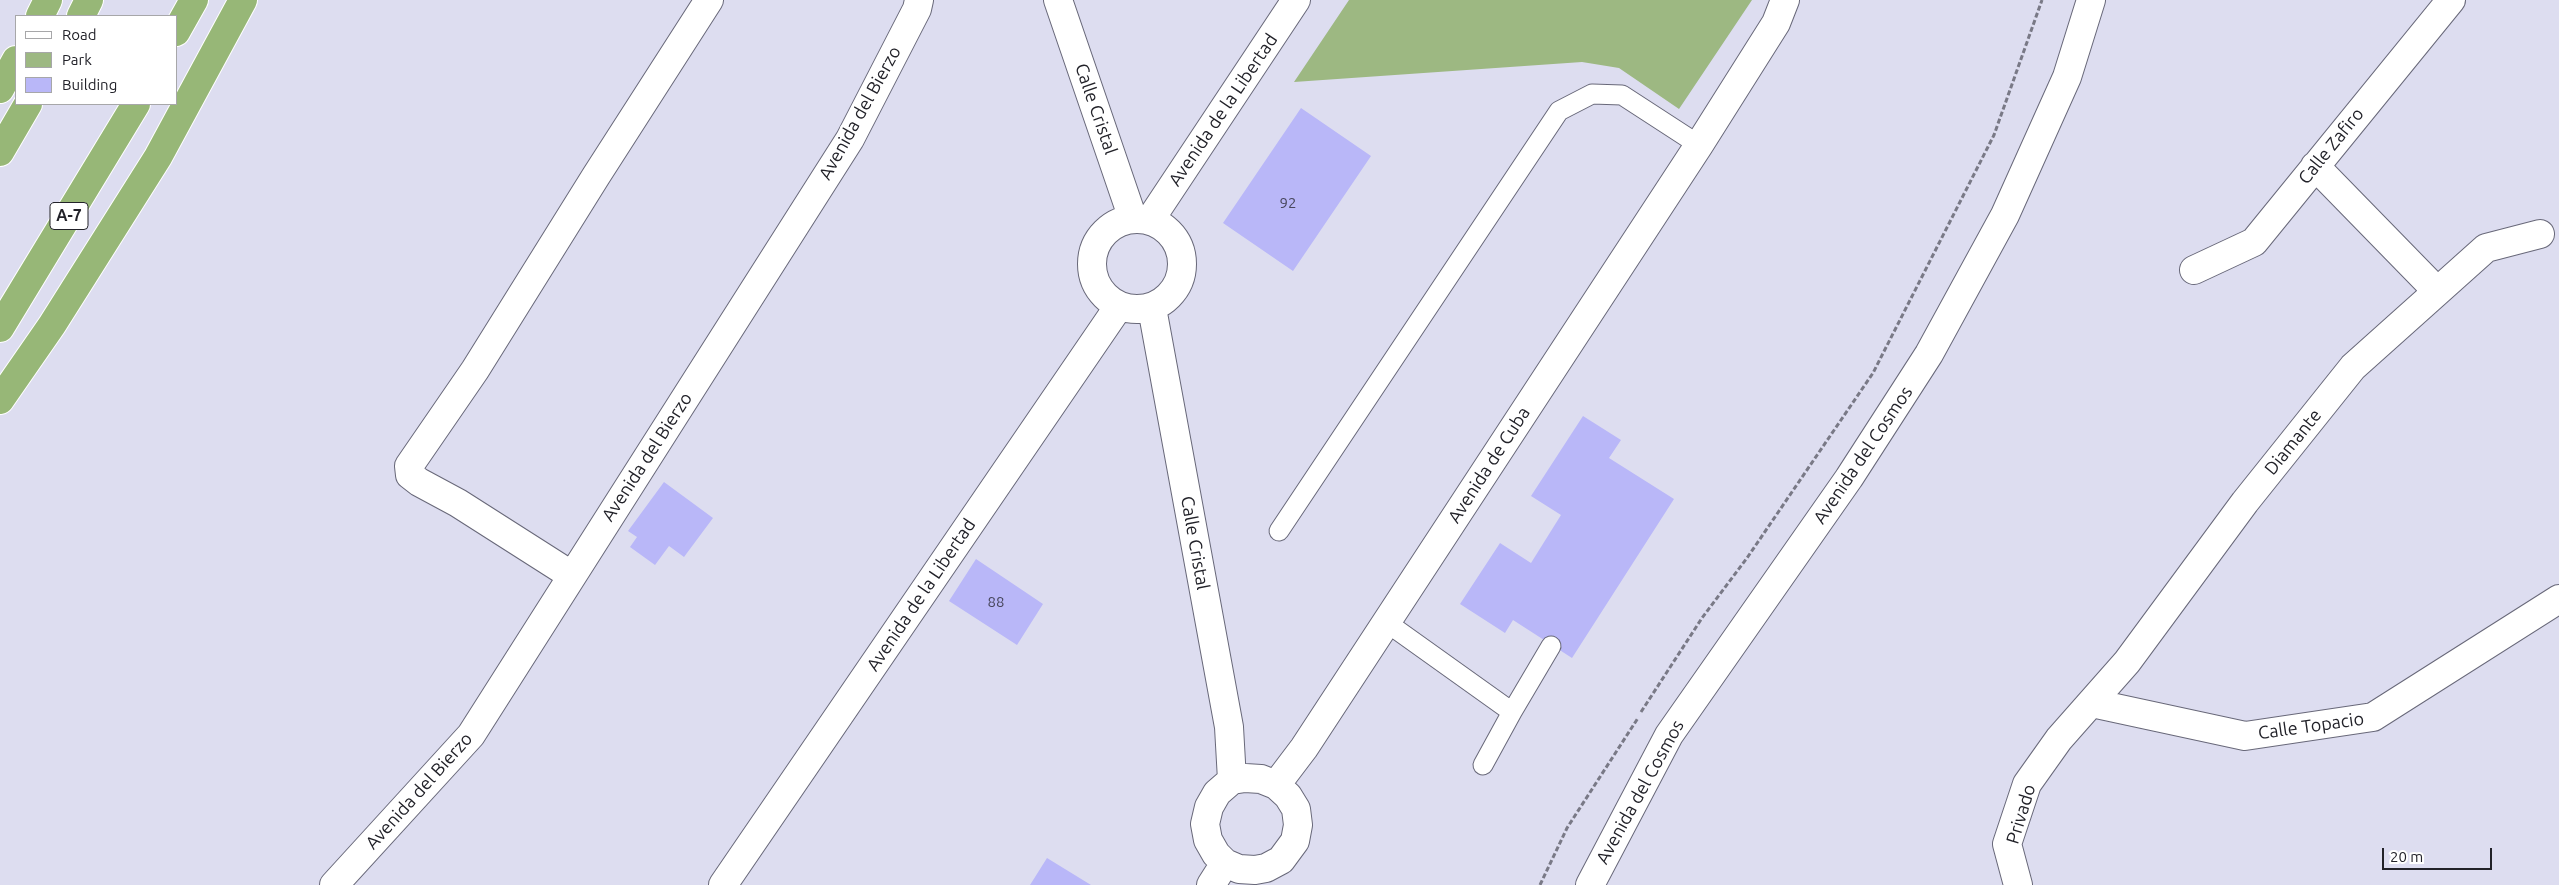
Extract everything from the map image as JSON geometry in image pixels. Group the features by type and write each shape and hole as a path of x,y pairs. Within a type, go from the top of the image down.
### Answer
{"highway":[{"path":"40,15 48,0"},
{"path":"81,15 89,0"},
{"path":"178,28 194,0"},
{"path":"0,400 52,325 158,157 243,0"},
{"path":"0,89 15,62"},
{"path":"0,152 27,105"},
{"name":"A-7","path":"0,328 135,105"}],"street":[{"path":"571,575 458,503 420,482 410,475 409,466 475,370 709,0"},
{"name":"Avenida del Bierzo","path":"334,885 471,735 850,139 917,9 918,0"},
{"name":"Calle Cristal","path":"1058,0 1142,219"},
{"name":"Avenida de la Libertad","path":"1142,219 1296,0"},
{"name":"Avenida de Cuba","path":"1276,785 1304,748 1699,145 1776,22 1785,0"},
{"name":"Avenida del Cosmos","path":"1590,885 1669,735 1849,478 1929,354 2005,215 2067,77 2091,0"},
{"name":"Calle Zafiro","path":"2194,270 2254,242 2451,0"},
{"path":"2316,166 2437,292"},
{"path":"1142,219 1171,233 1179,246 1183,266 1180,282 1152,308 1134,310 1119,306 1099,289 1093,274 1092,259 1096,245 1105,232 1142,219"},
{"name":"Diamante","path":"2092,703 2127,662 2245,502 2353,367 2486,248 2540,234"},
{"name":"Avenida de la Libertad","path":"723,885 1119,306"},
{"name":"Calle Cristal","path":"1152,308 1229,727 1232,780"},
{"name":"Calle Topacio","path":"2092,703 2245,736 2372,717 2559,599"},
{"name":"Privado","path":"2018,885 2007,844 2028,784 2059,739 2092,703"},
{"path":"1261,779 1276,785 1288,796 1296,809 1298,825 1295,841 1281,860 1266,868 1239,869 1218,874 1216,854 1208,840 1205,824 1208,807 1232,780 1261,779"}],"lane":[{"path":"1279,531 1559,110 1592,94 1622,94 1699,145"},
{"path":"1386,622 1512,712"},
{"path":"1482,765 1551,646"}],"path":[{"path":"1540,885 1567,828 1697,627 1747,558 1873,373 1994,135 2042,0"}],"green space":[{"path":"1349,0 1752,0 1679,109 1619,68 1582,62 1294,82"}],"building":[{"path":"1301,108 1371,156 1293,271 1223,223"},
{"path":"1583,416 1621,440 1609,458 1674,499 1572,658 1513,620 1505,633 1460,604 1500,543 1531,563 1561,515 1531,496"},
{"path":"664,482 713,518 684,557 669,546 655,565 630,547 637,537 628,531"},
{"path":"976,559 1043,604 1017,645 949,601"},
{"path":"1047,858 1091,885 1030,885"}]}
